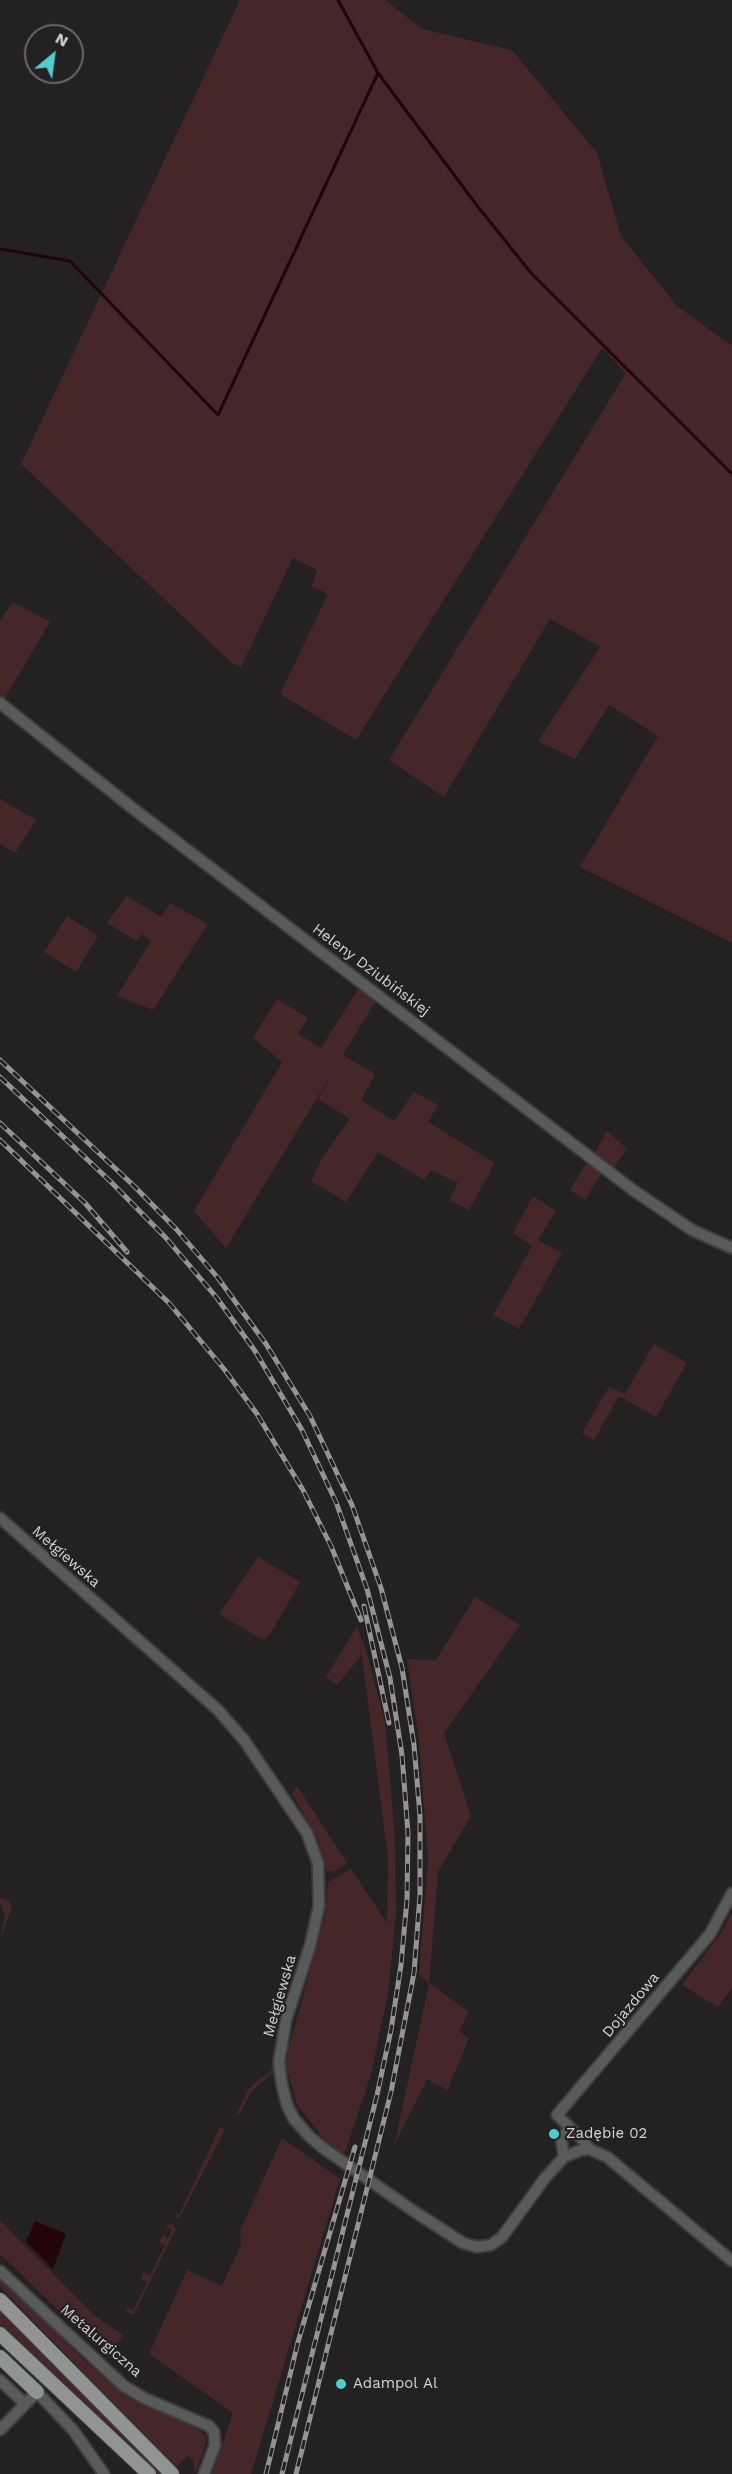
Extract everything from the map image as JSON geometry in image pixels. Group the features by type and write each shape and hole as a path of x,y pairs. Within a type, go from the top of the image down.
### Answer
{"main road":[{"path":"2,2301 172,2474"},
{"path":"0,2334 149,2474"},
{"path":"0,2357 37,2392"}],"street":[{"name":"Heleny Dziubińskiej","path":"0,703 131,807 633,1190 693,1230 732,1248"},
{"name":"Mełgiewska","path":"0,1518 218,1710 244,1740 307,1833 318,1863 319,1906 312,1938 284,2028 279,2062 287,2105 303,2131 323,2148 415,2212 463,2243 477,2247 491,2245 502,2238 544,2178 564,2157 589,2149"},
{"name":"Dojazdowa","path":"570,2128 556,2115 710,1934 732,1893"},
{"path":"564,2157 561,2138 570,2128 589,2149 607,2157 732,2261"},
{"name":"Metalurgiczna","path":"0,2271 124,2386 144,2398 209,2426 214,2432 215,2445 204,2474"},
{"path":"0,2380 26,2404"},
{"path":"2,2423 37,2392 72,2430 104,2474"}],"shaded area":[{"path":"240,0 385,0 422,29 512,50 597,153 621,236 677,306 732,346 732,943 580,867 658,736 609,705 575,759 538,741 600,647 550,619 444,797 389,760 626,373 602,348 356,740 280,694 328,594 312,586 317,570 293,558 241,667 231,662 21,464"},
{"path":"13,602 50,622 3,701 0,699 0,621"},
{"path":"0,799 36,820 15,853 0,844"},
{"path":"127,896 161,917 170,903 208,924 153,1010 117,996 151,941 141,934 137,941 107,923"},
{"path":"67,916 98,936 76,972 44,952"},
{"path":"360,986 378,997 343,1055 375,1074 361,1100 394,1121 414,1092 438,1105 428,1122 495,1163 469,1210 449,1200 458,1183 431,1170 424,1180 378,1152 346,1202 311,1181 322,1158 350,1119 318,1099 334,1070 226,1248 194,1211 282,1062 253,1038 277,999 308,1018 298,1034 321,1048"},
{"path":"607,1131 627,1149 613,1169 594,1154"},
{"path":"587,1162 603,1171 585,1200 570,1190"},
{"path":"533,1196 556,1211 538,1240 562,1253 519,1329 493,1315 532,1246 513,1233"},
{"path":"654,1344 687,1363 656,1417 619,1396 594,1440 582,1433 609,1387 625,1394"},
{"path":"258,1557 300,1582 271,1633 263,1640 219,1614"},
{"path":"475,1597 520,1625 444,1733 471,1816 438,1872 429,1983 469,2012 459,2031 469,2039 447,2090 427,2079 394,2146 429,1984 419,1974 428,1861 419,1741 407,1659 436,1660"},
{"path":"357,1626 368,1657 385,1722 395,1838 396,1914 388,1993 371,2075 344,2155 324,2139 297,2104 286,2066 289,2047 325,1916 328,1882 351,1869 387,1923 388,1858 360,1641 361,1656 337,1685 326,1677"},
{"path":"297,1786 347,1863 333,1872 327,1871 317,1837 292,1794"},
{"path":"0,1898 9,1901 12,1907 0,1940 5,1914"},
{"path":"732,1912 732,1988 718,2007 682,1985 721,1933"},
{"path":"273,2063 276,2063 274,2072 252,2091 240,2113 235,2117 248,2090 271,2071"},
{"path":"220,2127 225,2130 179,2219 173,2214 179,2215"},
{"path":"282,2138 340,2179 251,2474 212,2474 233,2413 149,2354 187,2270 222,2286 241,2245 240,2231"},
{"path":"0,2220 94,2315 123,2335 110,2354 90,2341 0,2254"},
{"path":"35,2221 66,2234 53,2269 26,2242"},
{"path":"168,2224 173,2225 176,2229 134,2314 129,2313 126,2310 127,2307 133,2310 147,2282 141,2279 144,2272 150,2275 165,2245 159,2242 163,2235 168,2238 172,2230 166,2227"},
{"path":"0,2277 86,2362 117,2387 142,2402 195,2426 206,2435 205,2447 195,2474 193,2460 188,2455 178,2466 169,2462 168,2464 116,2406 7,2294 0,2286"},
{"path":"0,2307 161,2474 156,2474 0,2327"}],"waterway":[{"path":"338,0 378,73"},
{"path":"0,249 70,261 218,415 378,73 475,203 531,273 732,474"}],"railway":[{"path":"0,1060 134,1186 177,1230 218,1278 266,1344 310,1416 352,1505 381,1588 402,1668 414,1745 420,1816 420,1895 414,1973 391,2092 296,2474"},
{"path":"0,1077 110,1181 166,1238 217,1298 255,1351 302,1430 336,1502 367,1589 390,1678 402,1755 408,1833 407,1900 401,1965 391,2030 377,2095 282,2474"},
{"path":"0,1123 85,1203 127,1252"},
{"path":"0,1140 169,1303 224,1369 257,1414 303,1490 331,1546 361,1620"},
{"path":"364,1606 389,1723"},
{"path":"266,2474 298,2342 355,2147"}],"place":[{"name":"Zadębie 02","path":"554,2134"},
{"name":"Adampol Al","path":"341,2384"}]}
